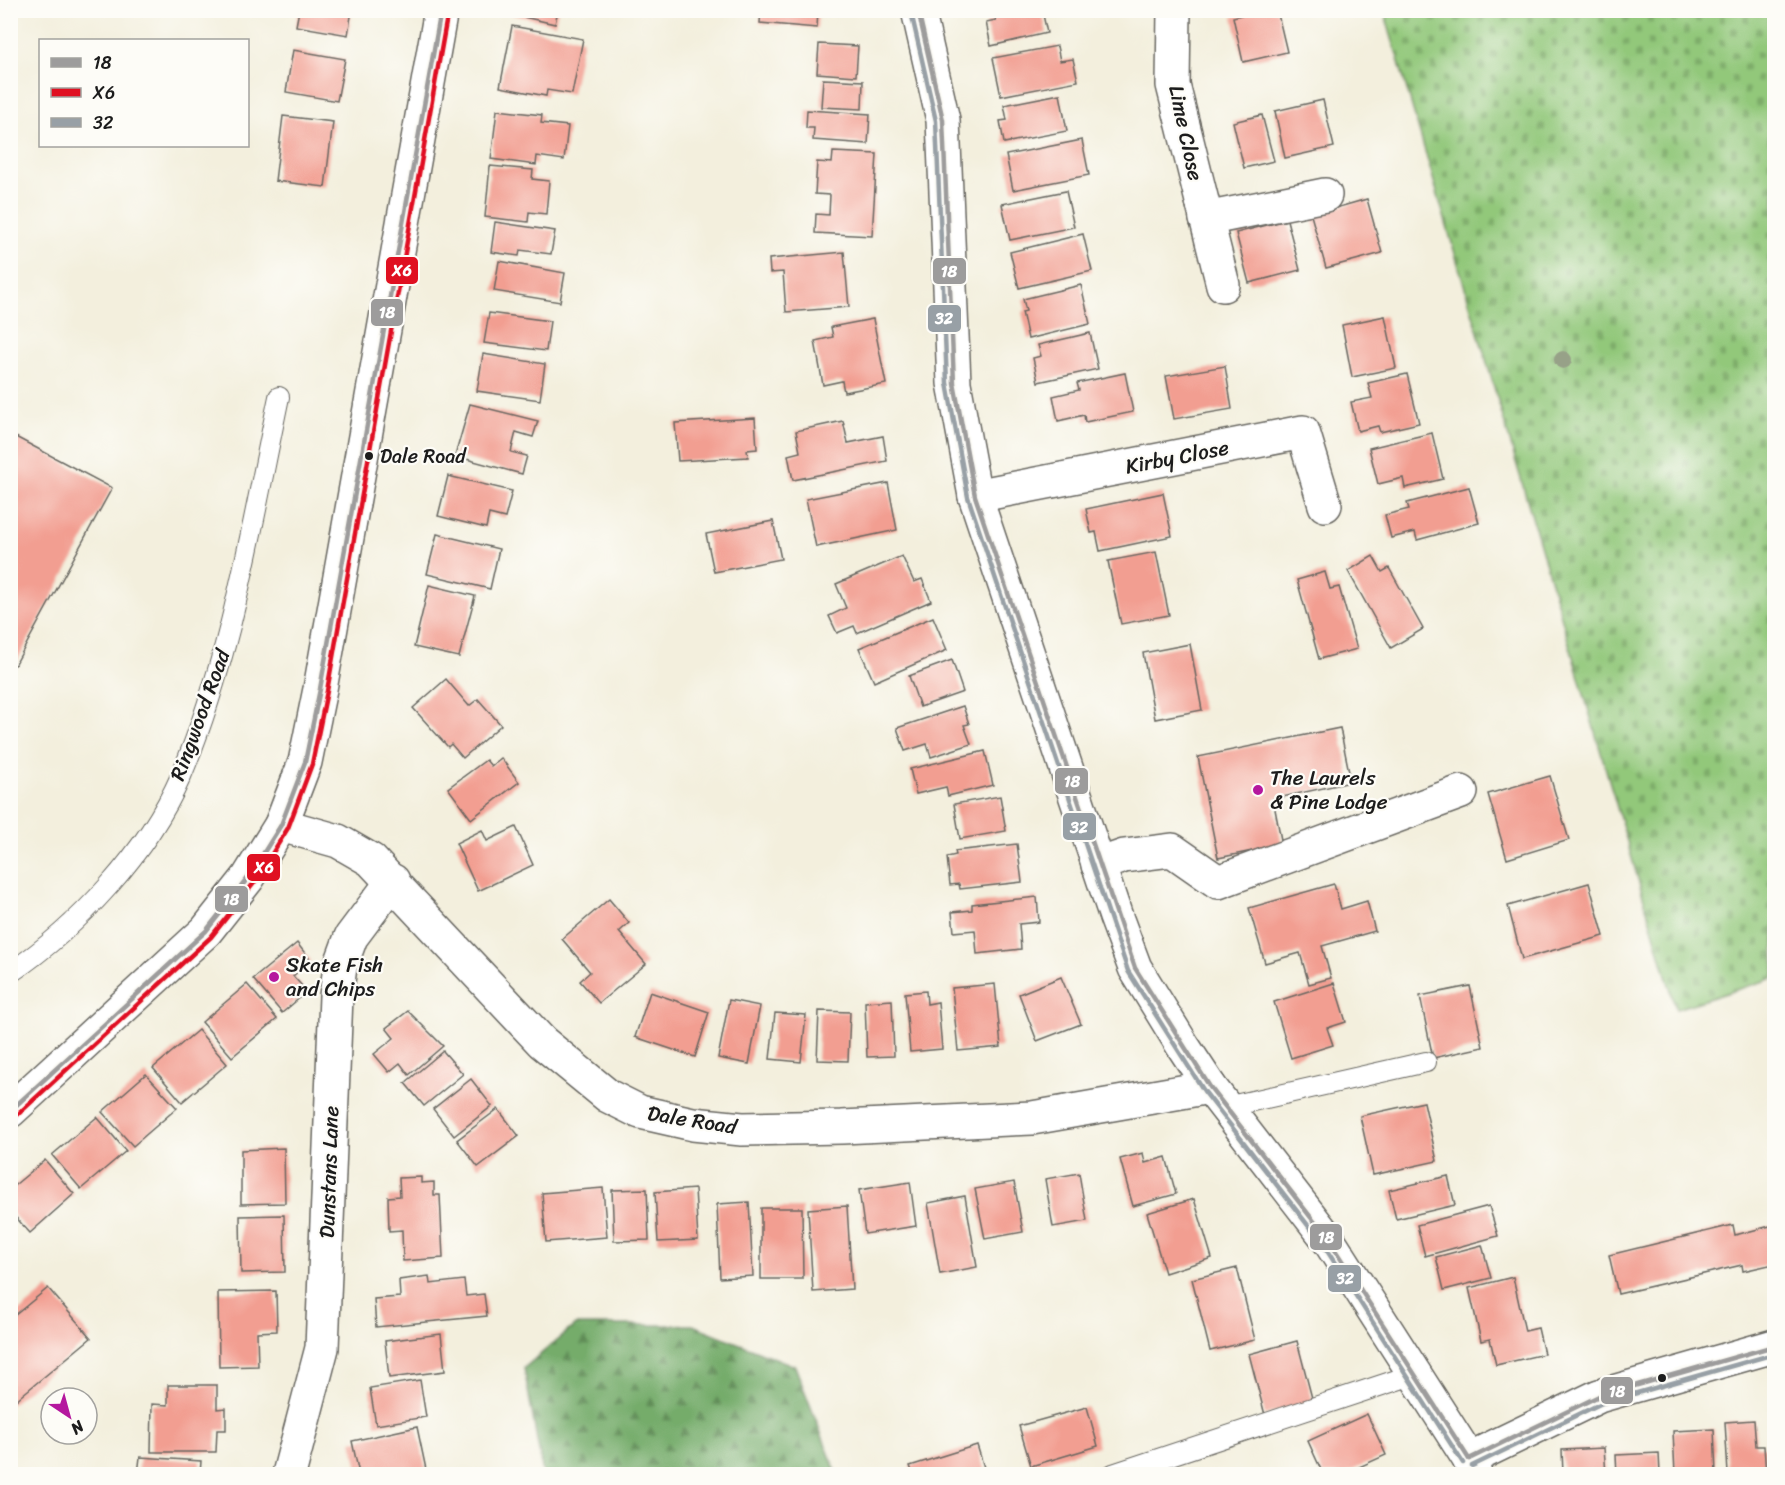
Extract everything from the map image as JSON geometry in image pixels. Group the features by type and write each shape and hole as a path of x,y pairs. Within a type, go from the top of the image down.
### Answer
{"street":[{"path":"10,1111 206,931 248,878 281,825 305,762 320,689 441,10"},
{"path":"918,10 943,120 954,383 975,496 1098,866 1135,968 1218,1097 1330,1242 1414,1370 1472,1467 1599,1396 1774,1346"},
{"name":"Lime Close","path":"1174,10 1173,85 1222,285"},
{"path":"1206,219 1324,195"},
{"name":"Kirby Close","path":"975,496 1303,432 1325,505"},
{"path":"1098,866 1124,856 1172,850 1218,882 1461,792"},
{"name":"Dale Road","path":"281,825 338,841 371,860 542,1042 608,1096 640,1112 693,1124 742,1129 842,1127 1032,1118 1218,1097"},
{"name":"Dunstans Lane","path":"289,1474 322,1348 336,996 340,967 351,937 393,881"}],"lane":[{"name":"Ringwood Road","path":"10,973 46,949 96,900 144,842 180,777 222,661 279,397"},
{"path":"1218,1097 1426,1062"},
{"path":"1113,1474 1400,1379 1414,1370"}],"green space":[{"path":"1384,11 1774,11 1774,978 1676,1009"},
{"path":"575,1325 693,1325 795,1366 837,1474 543,1474 524,1368"}],"building":[{"path":"299,10 352,10 348,35 296,26"},
{"path":"511,10 558,10 555,24 510,14"},
{"path":"761,10 818,10 817,28 760,23"},
{"path":"993,10 1042,10 1047,33 991,46 986,22 996,20"},
{"path":"1261,10 1277,10 1287,52 1243,62 1233,17"},
{"path":"512,26 583,39 572,94 547,90 546,96 500,87"},
{"path":"819,44 858,46 856,76 817,73"},
{"path":"1057,46 1060,61 1073,59 1078,81 1001,96 993,58"},
{"path":"293,50 345,59 337,101 286,92"},
{"path":"823,79 863,81 862,109 821,107"},
{"path":"1060,94 1067,131 1004,143 1000,121 1007,120 1004,105"},
{"path":"1323,100 1334,147 1285,158 1275,111"},
{"path":"497,110 542,115 541,123 568,126 564,160 537,156 536,165 491,159"},
{"path":"807,110 870,114 868,144 813,140 814,128 806,128"},
{"path":"1262,115 1274,161 1244,168 1233,122"},
{"path":"283,116 333,122 325,187 275,181"},
{"path":"1082,140 1089,175 1013,190 1006,155"},
{"path":"833,152 877,154 872,236 815,233 816,214 829,215 830,195 815,194 817,162 832,163"},
{"path":"490,166 533,170 532,179 549,181 546,214 529,212 528,222 485,217"},
{"path":"1066,191 1074,227 1010,240 1002,204"},
{"path":"1367,199 1382,253 1326,268 1311,215"},
{"path":"1287,220 1300,270 1249,283 1236,233"},
{"path":"495,222 555,231 551,254 520,250 519,256 491,252"},
{"path":"1083,234 1092,271 1019,288 1010,252"},
{"path":"844,252 849,307 786,312 783,272 770,273 769,259"},
{"path":"499,261 565,273 560,302 494,291"},
{"path":"1081,285 1090,324 1028,339 1022,312 1026,311 1023,299"},
{"path":"489,313 550,321 546,351 484,343"},
{"path":"1385,316 1396,368 1352,377 1342,325"},
{"path":"873,319 886,384 844,392 842,381 823,385 815,341 833,337 831,327"},
{"path":"1090,333 1098,369 1038,382 1033,358 1041,356 1038,345"},
{"path":"483,354 545,364 540,400 477,391"},
{"path":"1225,366 1232,409 1174,419 1166,376"},
{"path":"1125,373 1133,412 1085,422 1084,415 1058,421 1053,396 1079,390 1077,383"},
{"path":"1407,374 1419,423 1380,432 1378,426 1358,431 1351,402 1372,398 1368,383"},
{"path":"470,404 538,421 533,437 516,432 511,452 527,456 522,474 455,456"},
{"path":"755,418 757,449 747,450 748,457 678,461 675,423"},
{"path":"843,421 848,443 883,436 887,461 793,480 788,455 800,452 796,431"},
{"path":"1432,433 1443,479 1405,488 1403,478 1378,484 1369,448"},
{"path":"10,434 112,488 15,665 10,663"},
{"path":"448,476 512,491 505,518 489,514 486,528 438,516"},
{"path":"888,483 897,530 816,547 806,499"},
{"path":"1469,487 1479,523 1417,540 1415,532 1391,538 1385,515 1409,509 1407,503"},
{"path":"1163,493 1172,536 1100,551 1096,532 1091,533 1086,509"},
{"path":"773,521 781,559 714,572 706,534"},
{"path":"437,534 499,549 490,589 427,574"},
{"path":"1156,552 1169,615 1121,624 1108,561"},
{"path":"902,556 914,582 922,579 931,601 857,633 854,626 837,633 829,616 846,608 836,584"},
{"path":"1373,556 1382,572 1389,568 1423,629 1391,648 1348,571"},
{"path":"1325,572 1330,589 1339,587 1357,649 1319,659 1297,580"},
{"path":"429,585 475,596 459,657 414,647"},
{"path":"933,617 947,650 874,682 859,648"},
{"path":"1190,644 1202,710 1155,719 1143,653"},
{"path":"952,660 963,692 920,707 909,676"},
{"path":"446,679 469,706 478,699 501,725 463,758 451,744 448,747 413,708"},
{"path":"963,706 969,724 964,725 971,744 931,757 927,744 905,751 897,728"},
{"name":"The Laurels & Pine Lodge","path":"1340,728 1351,782 1273,799 1282,845 1218,858 1198,757"},
{"path":"985,751 993,785 948,796 946,787 916,794 910,769"},
{"path":"501,758 519,782 471,819 448,788 486,760 491,766"},
{"path":"1550,776 1569,840 1507,859 1488,794"},
{"path":"1000,796 1006,831 960,839 954,804"},
{"path":"516,827 533,865 478,891 456,843 482,830 487,841"},
{"path":"1017,844 1022,882 960,889 959,884 950,885 947,857 956,855 955,851"},
{"path":"1589,883 1604,936 1522,959 1508,906"},
{"path":"1334,884 1341,909 1367,901 1375,931 1322,946 1331,978 1309,984 1300,953 1265,963 1249,908"},
{"path":"1037,897 1039,922 1019,924 1021,949 977,954 975,930 954,932 952,912 972,910 972,904"},
{"path":"609,899 629,923 619,932 646,964 599,1003 580,981 590,972 562,939"},
{"name":"Skate Fish and Chips","path":"297,943 311,961 293,976 302,986 297,990 302,996 282,1013 253,979"},
{"path":"1061,977 1081,1024 1037,1041 1019,994"},
{"path":"1334,983 1346,1022 1327,1028 1333,1045 1291,1058 1274,1002"},
{"path":"247,984 277,1019 232,1057 202,1022"},
{"path":"995,984 1001,1047 958,1051 952,988"},
{"path":"1470,986 1483,1047 1433,1058 1420,996"},
{"path":"926,991 927,1004 938,1002 942,1049 910,1052 905,993"},
{"path":"650,992 709,1012 695,1057 635,1037"},
{"path":"729,1000 760,1006 749,1064 718,1058"},
{"path":"892,1000 894,1056 867,1057 865,1002"},
{"path":"408,1011 443,1046 409,1075 400,1063 389,1072 374,1054 394,1038 386,1028"},
{"path":"819,1011 850,1012 848,1061 817,1060"},
{"path":"775,1013 806,1015 801,1062 770,1059"},
{"path":"198,1030 227,1064 182,1102 153,1068"},
{"path":"443,1051 463,1074 424,1106 405,1083"},
{"path":"146,1074 177,1108 133,1146 102,1112"},
{"path":"471,1079 492,1106 454,1136 433,1109"},
{"path":"1424,1102 1437,1161 1373,1175 1360,1116"},
{"path":"498,1109 519,1136 478,1167 457,1140"},
{"path":"97,1117 126,1151 81,1189 52,1155"},
{"path":"284,1148 285,1203 241,1204 241,1150"},
{"path":"1143,1153 1145,1163 1166,1157 1176,1194 1133,1206 1120,1159"},
{"path":"45,1160 74,1194 30,1233 10,1211 10,1189"},
{"path":"1079,1173 1087,1221 1053,1227 1045,1179"},
{"path":"1448,1176 1455,1205 1396,1219 1389,1190"},
{"path":"421,1177 421,1183 434,1182 434,1195 440,1195 443,1258 403,1261 402,1230 389,1231 388,1197 400,1196 399,1178"},
{"path":"910,1182 916,1226 865,1234 859,1190"},
{"path":"1014,1182 1023,1232 985,1239 975,1189"},
{"path":"603,1188 607,1237 546,1242 542,1193"},
{"path":"647,1189 649,1240 614,1241 612,1190"},
{"path":"695,1189 698,1240 658,1242 655,1192"},
{"path":"965,1196 977,1267 940,1274 928,1203"},
{"path":"1194,1199 1212,1258 1165,1273 1147,1213"},
{"path":"749,1202 753,1276 720,1278 717,1204"},
{"path":"847,1206 852,1289 813,1292 808,1209"},
{"path":"1489,1206 1498,1236 1425,1256 1417,1225"},
{"path":"761,1208 802,1208 803,1279 761,1279"},
{"path":"284,1215 285,1272 241,1273 240,1216"},
{"path":"1733,1225 1735,1235 1774,1225 1774,1264 1743,1271 1742,1265 1618,1294 1609,1255"},
{"path":"1482,1245 1491,1278 1444,1290 1436,1257"},
{"path":"1237,1268 1255,1340 1210,1351 1192,1279"},
{"path":"429,1276 430,1284 464,1280 466,1296 484,1294 487,1316 376,1327 374,1299 400,1297 399,1280"},
{"path":"1513,1277 1525,1331 1538,1328 1544,1354 1496,1365 1490,1339 1481,1341 1469,1288"},
{"path":"48,1288 91,1338 10,1405 10,1312 14,1316"},
{"path":"276,1291 277,1331 257,1332 258,1366 219,1367 218,1292"},
{"path":"441,1334 445,1371 389,1378 385,1341"},
{"path":"1297,1341 1313,1402 1265,1415 1249,1354"},
{"path":"420,1380 426,1417 376,1425 370,1388"},
{"path":"168,1385 217,1385 217,1409 226,1408 226,1430 217,1430 216,1452 151,1452 152,1404 168,1405"},
{"path":"1087,1407 1098,1446 1031,1466 1019,1426"},
{"path":"1367,1414 1386,1455 1344,1474 1323,1474 1308,1441"},
{"path":"1754,1420 1756,1446 1764,1446 1766,1474 1728,1474 1725,1422"},
{"path":"417,1427 427,1474 359,1474 352,1441"},
{"path":"1714,1429 1716,1474 1675,1474 1673,1431"},
{"path":"977,1445 986,1474 913,1474 910,1466"},
{"path":"1604,1448 1606,1474 1563,1474 1562,1450"},
{"path":"1659,1453 1660,1474 1617,1474 1616,1455"},
{"path":"140,1457 201,1461 200,1474 138,1474"}],"transit line":[{"name":"18","path":"10,1111 206,931 248,878 281,825 305,762 320,689 441,10"},
{"name":"18","path":"918,10 943,120 954,383 975,496 1135,968 1210,1087 1330,1242 1469,1459"},
{"name":"X6","path":"15,1117 211,937 254,883 288,828 312,764 327,691 448,11"},
{"name":"32","path":"911,12 936,121 947,383 968,497 1128,971 1204,1091 1324,1246 1463,1463"},
{"name":"18","path":"1469,1459 1599,1396 1774,1346"},
{"name":"32","path":"1472,1466 1602,1403 1774,1354"}],"place":[{"name":"Dale Road","path":"369,456"},
{"name":"The Laurels & Pine Lodge","path":"1258,790"},
{"name":"Skate Fish and Chips","path":"274,977"}]}
